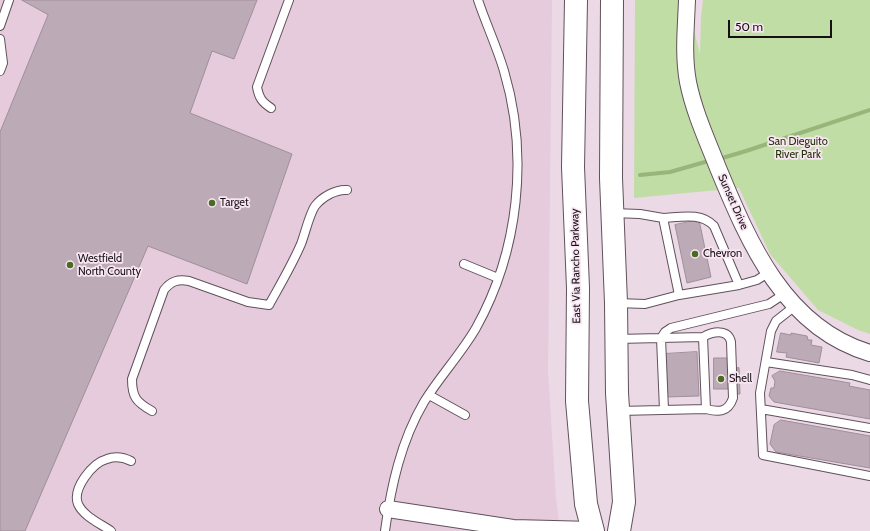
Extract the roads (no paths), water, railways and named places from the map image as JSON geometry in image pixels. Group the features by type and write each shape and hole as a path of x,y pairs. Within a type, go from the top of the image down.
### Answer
{"main road":[{"path":"564,0 576,25"},
{"name":"East Via Rancho Parkway","path":"576,0 573,167 578,288 577,401 586,504 598,531"},
{"path":"612,0 610,178 616,303 618,411 624,502 619,531"}],"street":[{"name":"Sunset Drive","path":"687,0 685,47 688,81 692,100 701,126 744,228 768,273 784,294 810,321 830,335 854,348 870,353"},
{"path":"388,509 513,528 598,531"}],"lane":[{"path":"0,26 9,0"},
{"path":"271,108 259,97 257,88 289,0"},
{"path":"385,531 391,492 404,445 413,424 430,395 474,332 491,295 507,250 517,198 517,141 511,98 504,71 478,0"},
{"path":"0,39 3,63 0,71"},
{"path":"152,410 137,401 132,387 132,379 164,290 168,284 174,281 189,281 248,302 269,305 300,245 315,207 320,200 328,195 339,190 347,190"},
{"path":"612,213 640,214 663,218 700,217 709,220 714,226 739,285"},
{"path":"663,218 679,296"},
{"path":"464,264 498,278"},
{"path":"616,303 645,304 739,285 757,280 768,273"},
{"path":"664,410 661,338 666,332 671,328 769,304 784,294"},
{"path":"795,306 776,321 773,326 760,393 763,455 870,476"},
{"path":"616,339 703,337 714,333 722,333 729,337 731,342 733,398 731,404 722,410 715,412 706,409 618,411"},
{"path":"703,337 706,409"},
{"path":"766,362 852,375 870,380"},
{"path":"430,395 465,415"},
{"path":"761,409 870,428"},
{"path":"111,531 82,510 76,497 78,488 83,479 92,469 105,459 120,457 130,461"}],"waterway":[{"path":"719,159 870,110"},
{"path":"640,175 670,172 712,160"}],"place":[{"name":"Target","path":"212,203"},
{"name":"Chevron","path":"695,254"},
{"name":"Westfield North County","path":"70,265"},
{"name":"Shell","path":"721,379"}],"park label":[{"name":"San Dieguito River Park","path":"798,148"}]}
